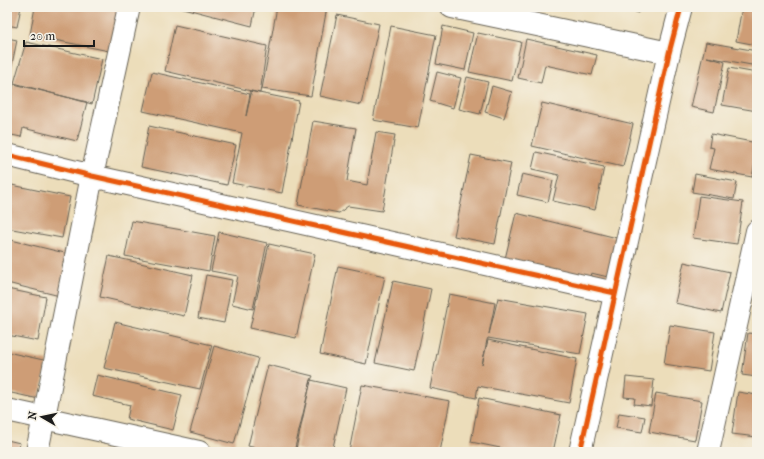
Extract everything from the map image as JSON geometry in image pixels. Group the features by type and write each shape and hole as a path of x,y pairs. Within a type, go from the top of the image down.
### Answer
{"street":[{"path":"38,452 92,176 129,7"},
{"path":"452,7 669,53"},
{"path":"580,452 669,53 681,7"},
{"path":"7,155 92,176 615,293"},
{"path":"708,452 757,231"},
{"path":"7,410 199,452"}],"building":[{"path":"7,7 21,7 17,27 7,25"},
{"path":"35,7 123,7 114,52 30,35"},
{"path":"179,7 256,7 252,26"},
{"path":"277,7 327,7 311,96 262,89"},
{"path":"618,7 640,7 638,13"},
{"path":"742,7 757,7 757,45 736,41"},
{"path":"337,15 379,24 361,105 320,96"},
{"path":"175,25 267,46 260,93 165,71"},
{"path":"391,26 436,35 418,128 373,120"},
{"path":"443,26 473,33 465,70 436,64"},
{"path":"478,33 521,42 512,81 469,72"},
{"path":"7,38 17,40 8,84 7,84"},
{"path":"526,39 597,55 592,75 545,65 541,83 518,78"},
{"path":"26,42 102,59 92,104 14,83"},
{"path":"706,42 757,51 757,66 707,57 725,62 714,112 691,107"},
{"path":"729,68 757,73 757,111 722,105"},
{"path":"152,72 250,94 246,116 251,94 249,91 299,101 282,193 232,183 242,133 143,111"},
{"path":"437,72 461,78 453,108 430,101"},
{"path":"467,77 488,82 480,114 459,109"},
{"path":"14,84 87,102 77,141 23,128 21,137 7,134 7,111"},
{"path":"492,86 512,92 504,118 485,112"},
{"path":"542,103 633,124 623,167 532,146"},
{"path":"313,121 356,128 347,181 367,185 376,132 395,135 382,211 348,206 339,213 298,205"},
{"path":"149,126 236,145 227,185 141,167"},
{"path":"711,134 757,143 757,153 752,177 709,169 714,148 709,147"},
{"path":"536,152 604,167 595,210 553,201 559,175 532,169"},
{"path":"471,155 511,163 495,244 454,236"},
{"path":"522,174 553,181 548,202 517,195"},
{"path":"695,174 737,182 734,199 692,192"},
{"path":"7,184 70,197 62,238 7,228"},
{"path":"699,196 743,202 737,244 693,238"},
{"path":"516,213 617,238 608,277 591,273 589,280 505,259"},
{"path":"132,221 215,236 209,271 125,256"},
{"path":"219,232 267,243 253,309 232,304 238,276 211,271"},
{"path":"7,239 73,255 64,297 7,283"},
{"path":"269,244 315,254 296,338 250,328"},
{"path":"109,256 193,275 184,316 100,297"},
{"path":"684,262 730,272 721,313 675,303"},
{"path":"338,266 385,276 366,364 320,354"},
{"path":"206,275 232,280 224,323 198,318"},
{"path":"393,281 431,289 414,371 375,363"},
{"path":"7,289 46,297 38,341 7,335"},
{"path":"449,294 495,303 489,334 498,298 588,314 580,354 488,338 487,340 482,365 488,340 577,359 569,403 478,386 476,398 430,388"},
{"path":"115,322 212,345 200,389 104,368"},
{"path":"670,325 715,332 709,371 664,364"},
{"path":"748,333 757,334 757,377 742,375"},
{"path":"214,346 258,358 234,444 190,432"},
{"path":"7,352 48,361 39,399 7,392"},
{"path":"268,365 313,376 294,452 272,452 248,446"},
{"path":"97,375 182,395 173,430 127,419 130,405 92,396"},
{"path":"626,377 654,380 651,406 634,404 635,398 624,397"},
{"path":"311,380 346,388 332,452 309,452 296,449"},
{"path":"362,385 450,401 440,452 349,452"},
{"path":"738,392 757,395 757,437 732,434"},
{"path":"656,393 702,401 695,440 649,432"},
{"path":"479,398 561,415 553,452 520,452 471,442"},
{"path":"619,413 645,417 642,432 616,428"},
{"path":"7,440 20,443 18,452 7,452"}],"cycle path":[{"path":"580,452 669,53 681,7"},
{"path":"7,155 92,176 615,293"}]}
